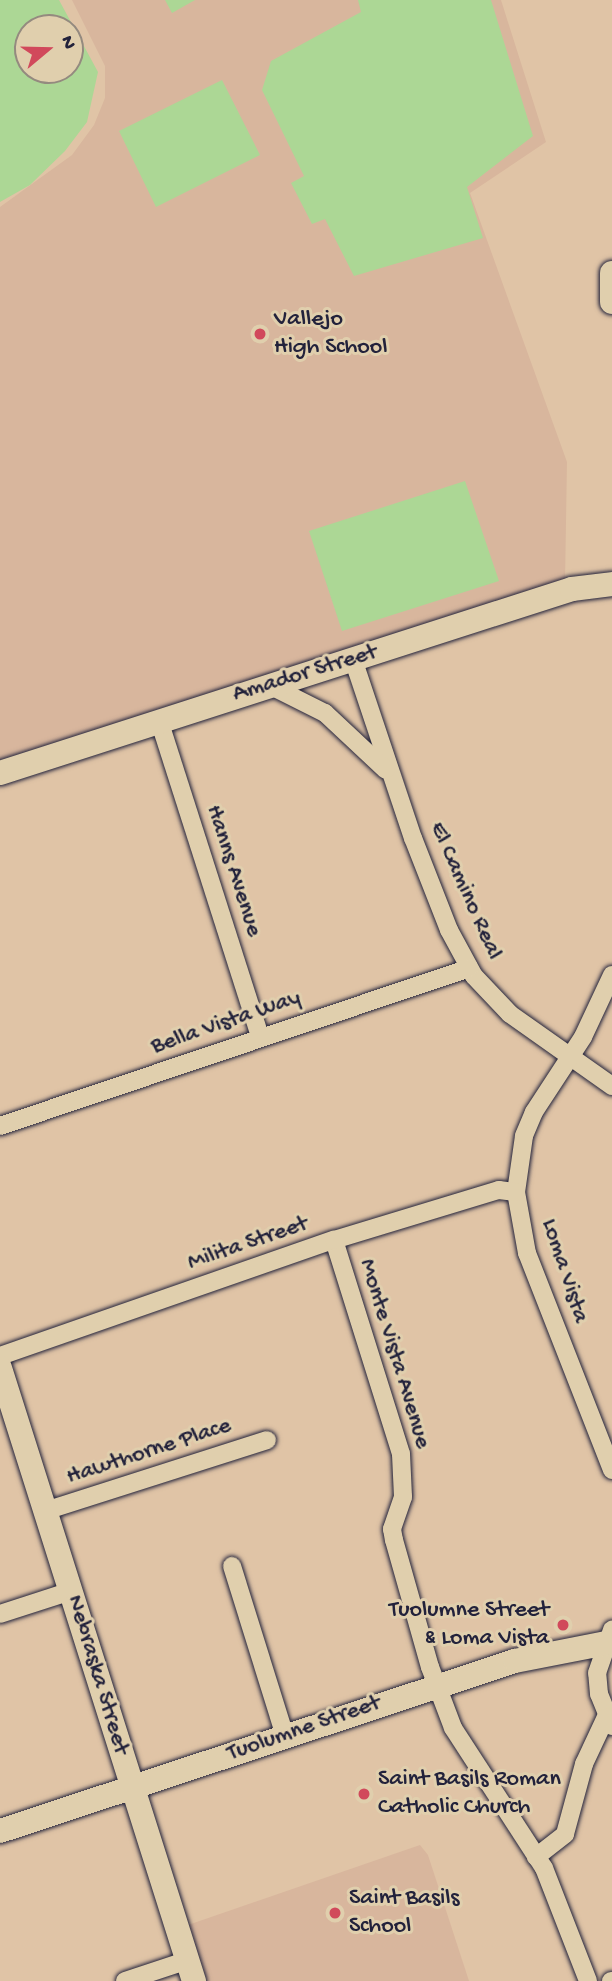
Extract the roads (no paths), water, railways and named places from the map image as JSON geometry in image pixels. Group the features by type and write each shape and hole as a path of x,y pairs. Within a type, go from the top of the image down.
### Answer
{"street":[{"path":"612,273 612,302"},
{"name":"Amador Street","path":"0,773 572,589 612,584"},
{"name":"El Camino Real","path":"353,659 388,773 449,930 469,968 510,1014 568,1058 612,1086"},
{"path":"268,685 307,700 325,713 388,773"},
{"name":"Hanns Avenue","path":"159,720 260,1036"},
{"name":"Bella Vista Way","path":"0,1126 260,1036 469,968"},
{"name":"Loma Vista","path":"612,975 599,1007 534,1112 524,1136 516,1192 527,1253 612,1470"},
{"name":"Milita Street","path":"0,1356 334,1240 499,1190 516,1192"},
{"name":"Monte Vista Avenue","path":"334,1240 401,1454 403,1497 392,1530 436,1685 453,1728 536,1857 588,1981"},
{"name":"Nebraska Street","path":"0,1368 5,1403 45,1511 191,1971"},
{"name":"Hawthorne Place","path":"45,1511 267,1440"},
{"path":"232,1566 285,1736"},
{"path":"0,1614 71,1591"},
{"path":"536,1857 565,1834 584,1764 609,1722 597,1673 610,1639"},
{"name":"Tuolumne Street","path":"0,1831 436,1685 546,1652 610,1639"},
{"path":"125,1981 191,1971"}],"place":[{"name":"Vallejo High School","path":"260,334"},
{"name":"Tuolumne Street & Loma Vista","path":"563,1625"},
{"name":"Saint Basils Roman Catholic Church","path":"364,1794"},
{"name":"Saint Basils School","path":"335,1913"}]}
